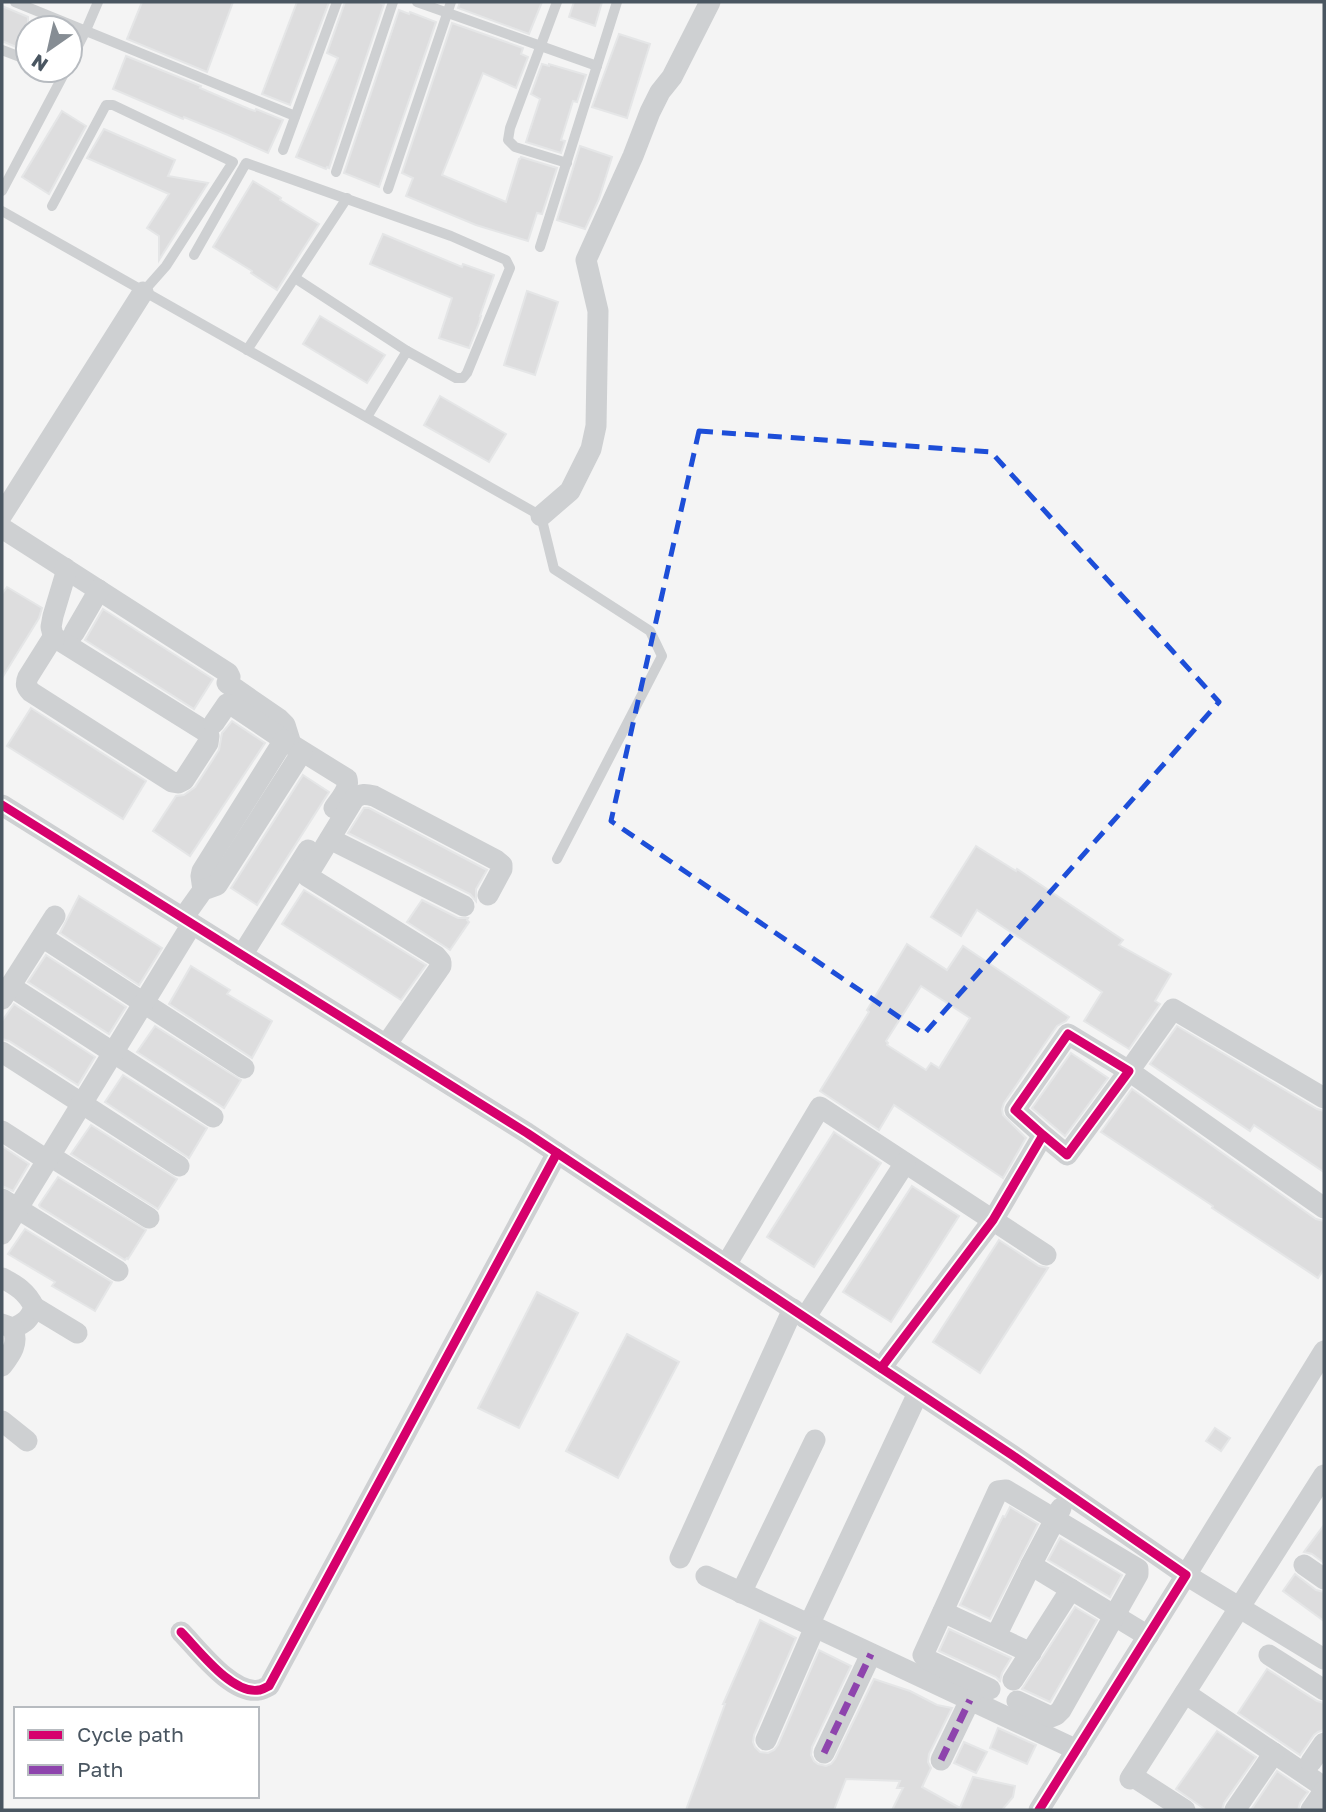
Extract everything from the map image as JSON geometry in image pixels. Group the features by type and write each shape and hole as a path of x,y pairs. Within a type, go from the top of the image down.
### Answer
{"street":[{"path":"541,516 570,492 591,449 596,426 598,311 586,260 650,112 660,92 672,77 710,2"},
{"path":"2,515 143,292"},
{"path":"2,528 228,673 230,677 206,724 208,743 184,780 172,782 27,688 28,677 50,642 64,636"},
{"path":"64,636 51,627 65,568"},
{"path":"99,590 59,640 206,724"},
{"path":"2,1234 10,1203 49,1158 144,1003 203,890 217,885 292,746 285,726 279,719 227,683"},
{"path":"206,724 229,704 347,779 348,785 247,958"},
{"path":"247,958 307,876 360,794 374,796 496,860 502,865 502,869 488,895"},
{"path":"2,804 557,1153 1186,1575 1324,1658"},
{"path":"330,839 464,906"},
{"path":"307,876 436,956 441,962 441,966 386,1045"},
{"path":"55,916 6,992 113,1053 213,1117"},
{"path":"42,937 244,1068"},
{"path":"1324,1098 1172,1009 1129,1072 1067,1155 1015,1110 1068,1034 1129,1072 1324,1208"},
{"path":"2,1052 179,1166"},
{"path":"726,1265 820,1107 1046,1255"},
{"path":"2,1130 149,1218"},
{"path":"881,1368 993,1220 1044,1135"},
{"path":"181,1632 226,1678 244,1689 259,1690 269,1686 557,1153"},
{"path":"680,1558 799,1314 905,1163"},
{"path":"10,1203 118,1271"},
{"path":"2,1278 18,1287 30,1298 34,1307 77,1333"},
{"path":"7,1326 24,1323 34,1307"},
{"path":"2,1366 14,1349 15,1334 7,1326"},
{"path":"1039,1810 1324,1352"},
{"path":"766,1740 812,1626 918,1393"},
{"path":"2,1421 27,1441"},
{"path":"741,1593 815,1440"},
{"path":"1185,1810 1131,1777 1324,1475"},
{"path":"990,1689 923,1655 998,1491 1006,1490 1138,1569 1138,1574 1061,1710 1051,1717 1015,1691 1031,1653 1071,1589"},
{"path":"996,1636 1069,1494"},
{"path":"1031,1565 1148,1636"},
{"path":"1304,1565 1324,1579"},
{"path":"706,1576 1077,1750"},
{"path":"943,1612 1031,1653"},
{"path":"824,1752 871,1654"},
{"path":"1269,1655 1324,1690"},
{"path":"1187,1688 1324,1789 1311,1810"},
{"path":"1187,1688 1318,1767 1324,1743"},
{"path":"942,1760 970,1700"},
{"path":"1236,1810 1274,1752"}],"lane":[{"path":"15,2 295,116"},
{"path":"84,34 98,2"},
{"path":"283,150 337,2"},
{"path":"336,172 394,2"},
{"path":"417,2 450,7 541,46 597,66"},
{"path":"557,2 510,128 508,140 515,147 567,163"},
{"path":"540,247 617,2"},
{"path":"388,189 450,7"},
{"path":"2,191 55,84"},
{"path":"52,205 106,105 113,105 233,162 166,265 143,292"},
{"path":"194,255 246,163 451,236 506,260 510,268 463,378 456,378 407,351 295,278"},
{"path":"247,350 347,198"},
{"path":"2,211 541,516 554,569 650,631 662,656 557,859"},
{"path":"367,417 407,351"}],"highlighted area":[{"path":"699,431 991,452 1219,702 924,1034 611,821"}],"building":[{"path":"142,2 233,2 207,72 127,39"},
{"path":"297,2 329,2 290,105 262,94"},
{"path":"345,2 384,4 329,168 326,169 296,157 338,58 327,53"},
{"path":"460,2 542,2 529,34 458,8"},
{"path":"574,2 602,2 595,26 569,17"},
{"path":"2,6 21,14 14,14 14,46 2,41"},
{"path":"399,10 436,22 379,187 344,173"},
{"path":"452,23 523,48 521,54 528,57 516,88 483,73 442,175 506,202 521,157 557,168 542,214 537,213 528,241 476,225 406,196 413,178 402,173"},
{"path":"619,34 650,44 627,118 592,107"},
{"path":"126,56 201,86 200,88 249,109 256,109 283,120 268,153 113,89"},
{"path":"542,64 586,75 577,102 573,101 561,140 565,141 561,153 526,142 540,99 531,94"},
{"path":"62,111 86,126 49,194 22,177"},
{"path":"104,129 175,160 168,176 208,183 159,260 159,236 147,228 169,194 87,158"},
{"path":"580,146 612,157 599,199 585,229 557,220"},
{"path":"253,181 319,224 277,290 213,247"},
{"path":"383,234 462,267 463,264 494,275 469,348 439,338 452,298 370,264"},
{"path":"527,291 558,302 535,375 504,365"},
{"path":"320,316 385,355 367,383 303,344"},
{"path":"440,396 506,434 489,462 424,425"},
{"path":"7,587 42,608 39,618 2,678 2,594"},
{"path":"103,609 213,679 194,709 85,640"},
{"path":"31,708 146,781 123,819 7,746"},
{"path":"232,721 265,743 190,856 153,831 176,796 184,795 195,787 219,750 222,733"},
{"path":"303,775 329,792 257,905 231,888"},
{"path":"364,808 369,808 487,870 476,889 476,901 470,894 348,833"},
{"path":"976,846 1016,871 1017,869 1123,940 1119,945 1171,974 1155,1001 1160,1004 1129,1049 1084,1021 1102,992 977,910 961,936 931,917"},
{"path":"304,890 426,965 401,1000 282,924"},
{"path":"79,896 162,948 139,985 60,933"},
{"path":"422,900 458,918 468,918 469,922 450,950 407,922"},
{"path":"907,944 947,970 963,946 1069,1017 1057,1026 1004,1103 1003,1115 1026,1138 1003,1178 894,1105 879,1130 820,1091 869,1012 867,1010","holes":["921,986 970,1018 939,1068 931,1063 926,1070 887,1045 886,1041"]},
{"path":"46,955 126,1007 109,1034 28,982"},
{"path":"191,966 230,990 227,994 272,1021 252,1058 169,1004"},
{"path":"14,1004 95,1057 78,1085 2,1039 2,1021"},
{"path":"155,1026 241,1080 224,1108 137,1052"},
{"path":"1177,1026 1324,1111 1324,1172 1254,1125 1250,1131 1150,1064"},
{"path":"1071,1053 1108,1078 1065,1136 1032,1108"},
{"path":"123,1075 207,1128 189,1158 105,1102"},
{"path":"1132,1089 1316,1219 1324,1221 1324,1269 1318,1278 1101,1132"},
{"path":"91,1125 177,1179 158,1209 71,1154"},
{"path":"834,1132 881,1163 814,1267 767,1237"},
{"path":"2,1146 29,1164 13,1191 2,1186"},
{"path":"58,1177 146,1230 128,1259 125,1260 40,1207"},
{"path":"912,1186 959,1216 891,1322 843,1292"},
{"path":"25,1229 112,1282 95,1311 52,1286 55,1282 8,1254"},
{"path":"999,1240 1039,1266 1048,1268 980,1373 933,1342"},
{"path":"537,1292 578,1313 519,1428 478,1408"},
{"path":"627,1334 679,1362 618,1478 566,1451"},
{"path":"1215,1428 1230,1438 1221,1451 1206,1441"},
{"path":"1010,1507 1038,1524 990,1619 960,1605 1003,1516 1005,1517"},
{"path":"1324,1525 1324,1563 1312,1554 1304,1552"},
{"path":"1060,1538 1122,1575 1110,1597 1048,1560"},
{"path":"1295,1574 1316,1590 1324,1592 1324,1621 1283,1591"},
{"path":"1075,1607 1097,1620 1050,1702 1022,1689"},
{"path":"760,1620 796,1638 754,1735 753,1742 760,1752 768,1753 778,1745 819,1650 851,1666 812,1747 811,1755 814,1761 826,1766 835,1759 874,1679 910,1691 937,1705 952,1708 929,1754 928,1762 931,1768 922,1787 960,1808 973,1777 1015,1786 1013,1797 1002,1810 892,1810 903,1788 897,1788 900,1781 846,1779 834,1810 686,1810 723,1704"},
{"path":"949,1629 1011,1658 1000,1681 939,1651"},
{"path":"1267,1669 1324,1703 1324,1730 1314,1735 1300,1755 1238,1713"},
{"path":"998,1728 1036,1745 1027,1764 990,1748"},
{"path":"1217,1731 1256,1757 1222,1810 1206,1810 1176,1789"},
{"path":"964,1742 987,1752 976,1773 954,1763"},
{"path":"1277,1771 1308,1792 1298,1810 1251,1810"}],"marked path":[{"path":"824,1753 871,1654"},
{"path":"941,1760 970,1700"}],"cycle path":[{"path":"2,805 527,1133 1012,1455 1186,1575 1039,1810"},
{"path":"881,1368 993,1220 1043,1135 1067,1155 1129,1071 1068,1034 1015,1110 1043,1135"},
{"path":"181,1632 216,1669 238,1685 249,1690 269,1686 557,1153"}]}
